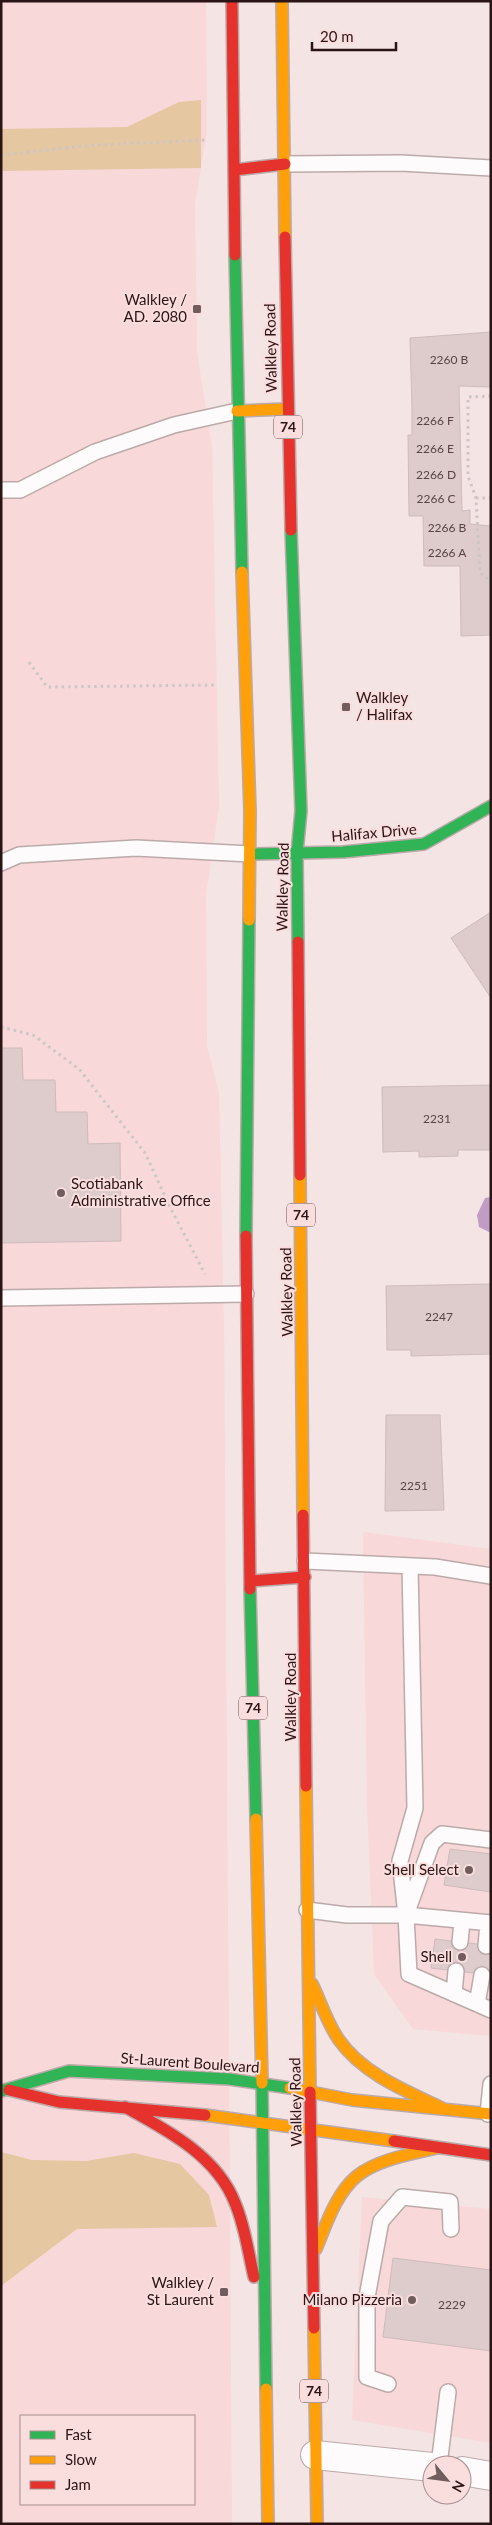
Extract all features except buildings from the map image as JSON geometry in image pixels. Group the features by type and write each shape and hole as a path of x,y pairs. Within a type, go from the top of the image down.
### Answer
{"main road":[{"name":"74","path":"232,1 237,411 250,854 246,1294 250,1581 263,2122 268,2524"},
{"name":"Walkley Road","path":"282,1 287,409 301,811 297,853 308,1975 312,2128 311,2259 316,2524"},
{"path":"234,170 284,164"},
{"path":"237,411 287,409"},
{"name":"Halifax Drive","path":"250,854 343,852 424,844 491,806"},
{"path":"250,1581 305,1577"},
{"path":"308,1975 340,2041 365,2066 408,2093 442,2108"},
{"name":"St-Laurent Boulevard","path":"4,2090 70,2072 262,2082 311,2094 352,2100 489,2114"},
{"name":"St-Laurent Boulevard","path":"4,2090 59,2102 222,2116 491,2155"},
{"path":"125,2107 177,2137 225,2182 238,2211 265,2322"},
{"path":"311,2259 334,2208 358,2175 393,2160 437,2148"}],"street":[{"path":"315,2455 422,2466"},
{"path":"472,2473 491,2476"}],"lane":[{"path":"284,164 401,163 491,168"},
{"path":"1,490 20,490 95,452 174,425 237,411"},
{"path":"1,863 19,855 136,848 250,854"},
{"path":"1,1298 246,1294"},
{"path":"305,1561 410,1566 491,1576"},
{"path":"410,1566 416,1808 400,1861 406,1915 409,1974 484,2007 482,1975"},
{"path":"406,1915 432,1843 442,1834 491,1840"},
{"path":"308,1910 347,1915 406,1915 490,1923 486,1946"},
{"path":"460,1942 462,1921"},
{"path":"454,1994 456,1971"},
{"path":"489,2114 491,2084"},
{"path":"388,2384 367,2377 367,2297 381,2221 402,2197 450,2202 451,2229"},
{"path":"440,2455 448,2392"}],"path":[{"path":"1,155 95,144 233,139"},
{"path":"491,396 468,397 468,476 476,498 480,573 491,581"},
{"path":"476,498 491,498"},
{"path":"29,662 47,687 223,685"},
{"path":"1,1027 33,1035 79,1069 145,1153 171,1209 199,1260 211,1295"}],"shaded area":[{"path":"1,1 206,1 207,131 195,203 197,353 212,446 219,806 206,895 207,1045 219,1094 224,1327 232,2524 1,2524"},
{"path":"201,100 201,168 1,171 1,129 127,127 179,102"},
{"path":"491,1197 491,1233 479,1227 477,1215 485,1198"},
{"path":"363,1532 491,1549 491,2036 413,2029 374,1974 367,1805"},
{"path":"1,2152 32,2160 86,2161 134,2153 180,2164 209,2195 217,2227 77,2229 1,2286"},
{"path":"362,2197 491,2209 491,2443 352,2420"}],"traffic: fast":[{"path":"235,255 242,572"},
{"path":"291,530 301,811 297,853 298,942"},
{"path":"250,854 343,852 424,844 491,806"},
{"path":"246,1236 249,920"},
{"path":"250,1589 256,1819"},
{"path":"1,2091 69,2071 229,2079 290,2088"},
{"path":"262,2083 266,2389"}],"traffic: slow":[{"path":"282,1 285,237"},
{"path":"237,411 287,409"},
{"path":"242,572 250,811 249,920"},
{"path":"300,1175 303,1515"},
{"path":"306,1786 310,2092"},
{"path":"256,1819 262,2083"},
{"path":"312,1984 331,2027 339,2040 360,2063 386,2080 442,2108"},
{"path":"290,2088 352,2100 491,2114"},
{"path":"205,2115 394,2141"},
{"path":"316,2249 337,2200 357,2176 365,2170 385,2161 437,2148"},
{"path":"314,2328 317,2524"},
{"path":"266,2389 268,2524"}],"traffic: jam":[{"path":"232,1 235,255"},
{"path":"234,170 285,164"},
{"path":"285,237 291,530"},
{"path":"298,942 300,1175"},
{"path":"246,1236 250,1589"},
{"path":"303,1515 306,1786"},
{"path":"250,1581 305,1577"},
{"path":"9,2090 59,2102 205,2115"},
{"path":"310,2092 314,2328"},
{"path":"125,2107 174,2135 216,2171 227,2186 235,2203 244,2230 254,2277"},
{"path":"394,2141 491,2155"}],"place":[{"name":"Walkley / AD. 2080","path":"197,309"},
{"name":"Walkley / Halifax","path":"346,707"},
{"name":"Scotiabank Administrative Office","path":"61,1193"},
{"name":"Shell Select","path":"469,1870"},
{"name":"Shell","path":"462,1957"},
{"name":"Walkley / St Laurent","path":"224,2292"},
{"name":"Milano Pizzeria","path":"412,2300"}]}
